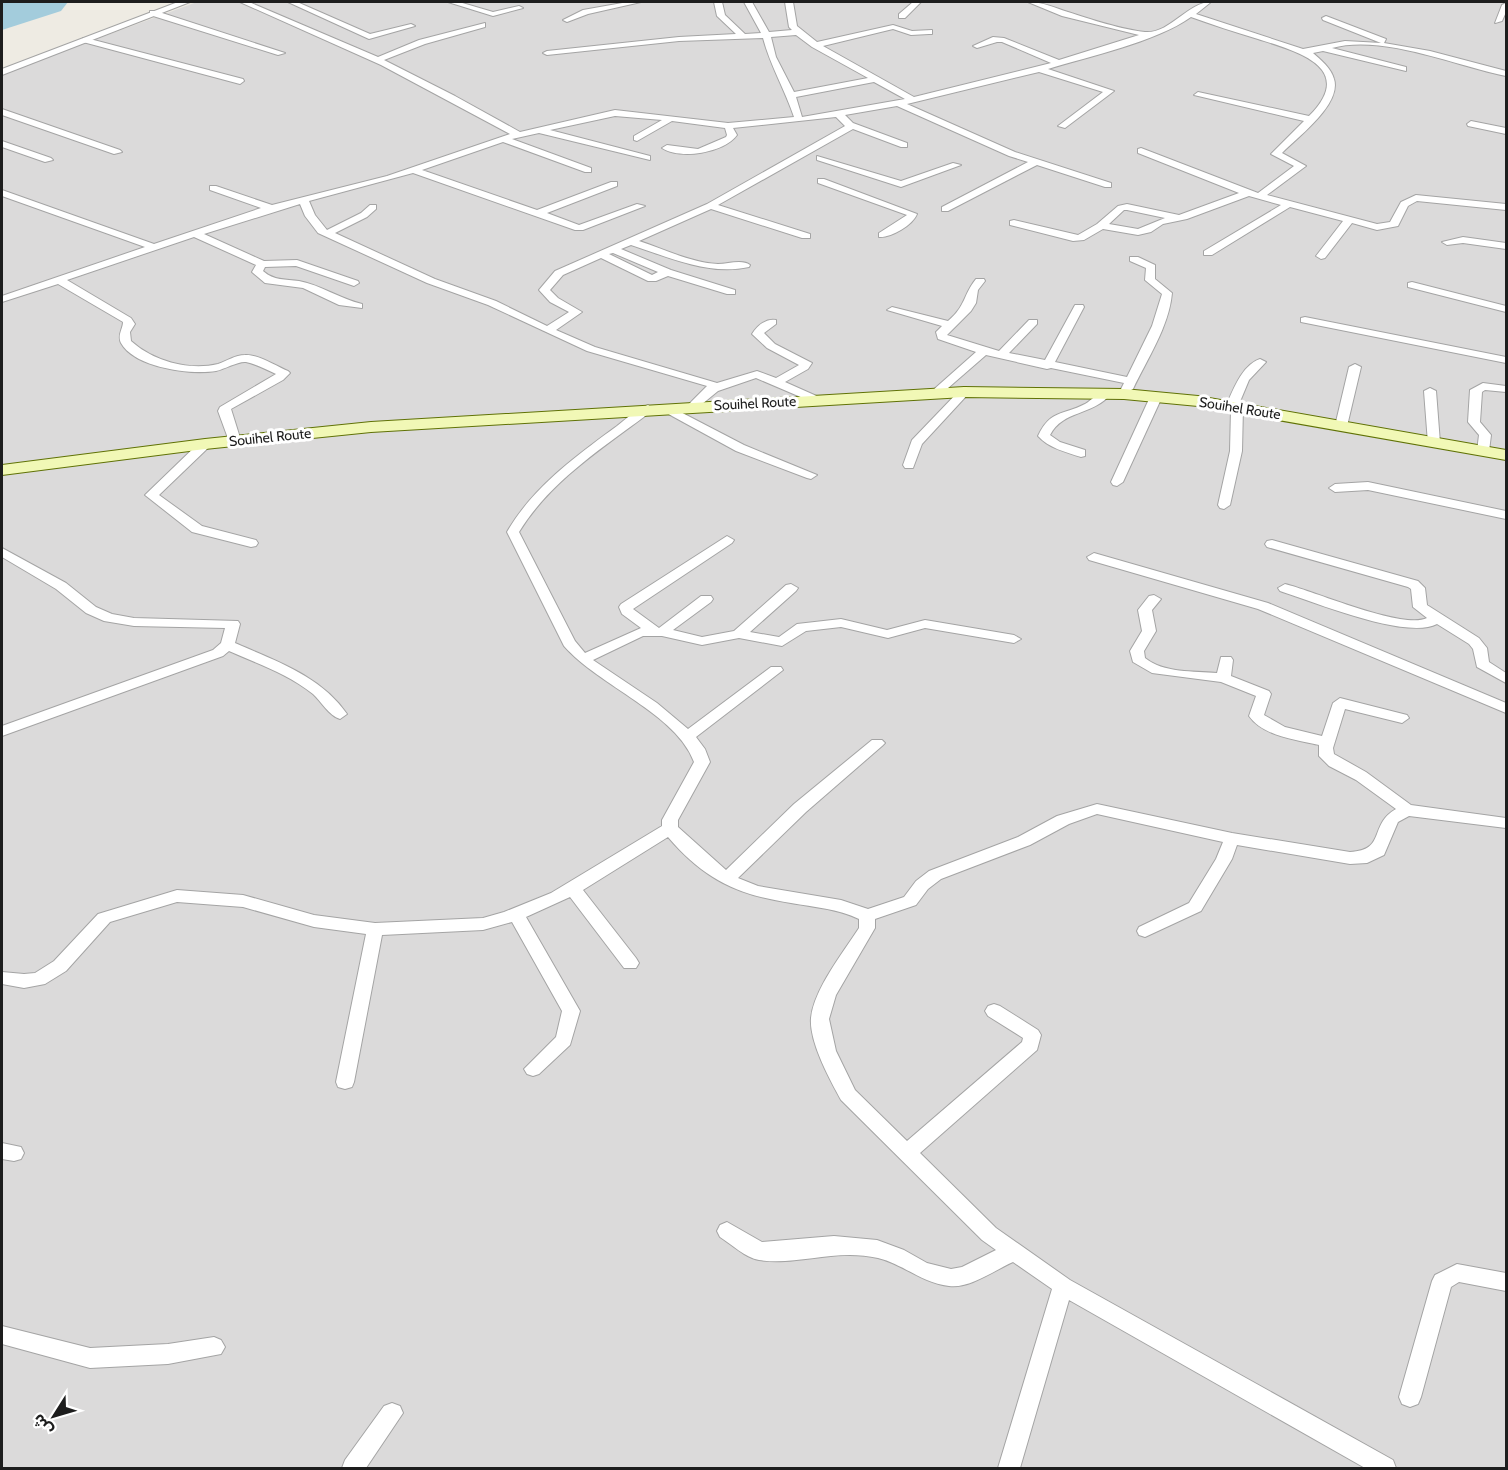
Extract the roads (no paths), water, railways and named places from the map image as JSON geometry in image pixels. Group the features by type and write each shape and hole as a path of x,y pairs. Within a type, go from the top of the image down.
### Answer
{"main road":[{"name":"Souihel Route","path":"2,470 205,444 371,427 936,393 1105,394 1127,388 1156,396 1235,407 1506,455"}],"street":[{"path":"2,72 185,2"},
{"path":"244,2 376,61 477,110 518,135"},
{"path":"292,2 369,37 411,26"},
{"path":"452,2 493,14 519,9"},
{"path":"567,20 586,12 637,2"},
{"path":"707,2 718,3 724,20 743,36"},
{"path":"748,2 766,35 772,57 791,95 799,120"},
{"path":"789,2 790,20 798,32 814,45 913,100"},
{"path":"902,16 917,2"},
{"path":"1032,2 1065,14 1148,35"},
{"path":"1189,2 1205,4"},
{"path":"2,299 271,208 413,170 539,129 615,113 728,126 839,115 900,104 1039,69 1148,35 1192,15 1205,4"},
{"path":"1498,21 1506,5"},
{"path":"153,13 281,53"},
{"path":"1192,15 1307,52 1326,70 1332,87 1325,105 1276,154 1301,166 1259,196"},
{"path":"1326,18 1405,50"},
{"path":"376,61 422,42 482,25"},
{"path":"814,45 893,27 911,33 929,32"},
{"path":"547,53 679,39 798,32"},
{"path":"977,46 996,39 1004,40 1059,63"},
{"path":"86,40 240,81"},
{"path":"1307,52 1350,43 1405,50 1506,74"},
{"path":"1320,48 1403,69"},
{"path":"1039,69 1110,91 1062,126"},
{"path":"791,95 874,80"},
{"path":"1198,95 1309,119"},
{"path":"900,104 1036,162 1108,185"},
{"path":"2,112 117,152"},
{"path":"839,115 851,125 904,145"},
{"path":"637,138 669,119"},
{"path":"1471,124 1506,131"},
{"path":"548,331 577,312 554,300 544,290 544,287 559,273 710,206 851,125"},
{"path":"667,148 699,152 729,139 732,135 728,126"},
{"path":"539,129 647,158"},
{"path":"503,139 588,170"},
{"path":"2,144 48,160"},
{"path":"815,146 820,158 822,196"},
{"path":"1141,152 1248,193 1287,205 1389,227 1396,222 1404,204 1416,198 1506,207"},
{"path":"820,158 902,184 956,165"},
{"path":"945,209 1036,162"},
{"path":"413,170 582,228 640,206"},
{"path":"821,181 912,213 910,219 883,235"},
{"path":"536,214 614,184"},
{"path":"213,188 271,208"},
{"path":"2,193 153,247"},
{"path":"1101,226 1143,231 1160,222 1178,218 1248,193"},
{"path":"303,200 318,228 431,281 492,303 548,331 607,354 693,377 712,384 714,388"},
{"path":"1208,253 1287,205"},
{"path":"710,206 806,236"},
{"path":"328,233 364,215 373,207"},
{"path":"1014,223 1077,238 1101,226 1121,208 1127,207 1178,218"},
{"path":"1321,256 1349,220"},
{"path":"195,234 262,264 297,262 354,283"},
{"path":"1447,243 1463,240 1505,246"},
{"path":"632,242 700,264 718,267 745,265"},
{"path":"1490,256 1505,246"},
{"path":"612,249 667,272 731,292"},
{"path":"600,254 652,279 667,272"},
{"path":"980,281 973,290 973,296 965,310 941,332 942,336 984,351 1127,388 1163,314 1167,298 1167,293 1150,280 1151,267 1134,259"},
{"path":"262,264 257,272 272,282 302,285 335,301 358,306"},
{"path":"57,279 127,320 130,324 125,332 126,342 140,353 186,368 218,368 246,358 281,371 283,375 279,378 233,402 224,411 235,441"},
{"path":"1412,285 1506,309"},
{"path":"2,288 14,294"},
{"path":"1047,366 1079,307"},
{"path":"892,310 950,325"},
{"path":"1305,320 1506,360"},
{"path":"772,322 758,334 771,346 806,363 804,367 777,382"},
{"path":"1001,355 1033,322"},
{"path":"936,393 984,351"},
{"path":"1224,505 1236,451 1235,407 1244,379 1260,362"},
{"path":"1341,426 1355,367"},
{"path":"692,407 714,388 753,374 818,400"},
{"path":"1483,451 1485,435 1474,422 1476,390 1483,386 1506,389"},
{"path":"1430,391 1434,442"},
{"path":"909,465 916,443 964,392"},
{"path":"1081,453 1049,442 1044,436 1049,423 1056,416 1091,406 1105,394"},
{"path":"1117,482 1156,396"},
{"path":"667,409 740,447 811,475"},
{"path":"2,978 24,981 39,979 60,966 104,918 177,896 243,901 314,921 375,929 483,924 516,915 572,887 670,828 674,810 702,762 702,753 688,736 583,659 569,643 513,532 518,522 538,500 573,466 648,410"},
{"path":"205,444 151,495 197,529 251,543"},
{"path":"1335,488 1368,486 1506,515"},
{"path":"659,632 627,611 626,607 727,540"},
{"path":"1272,544 1413,584 1418,588 1420,607 1474,641 1480,648 1482,664 1506,679"},
{"path":"2,552 61,586 91,610 109,618 134,622 233,624 228,645 218,653 2,731"},
{"path":"1094,557 1263,606 1506,708"},
{"path":"739,634 791,588"},
{"path":"1285,588 1366,614 1406,622 1426,624 1437,618"},
{"path":"659,632 706,599"},
{"path":"1154,599 1145,610 1151,626 1149,633 1136,653 1142,664 1165,673 1223,678 1264,694 1256,716 1261,721 1282,730 1327,742"},
{"path":"583,659 633,635 659,632 702,641 739,634 782,642 802,627 848,624 883,634 919,624 1014,639"},
{"path":"228,645 298,676 329,699 340,714"},
{"path":"1223,678 1226,660"},
{"path":"688,736 776,670"},
{"path":"1402,718 1340,703 1327,742 1327,756 1361,776 1407,810 1506,823"},
{"path":"727,879 800,808 877,743"},
{"path":"670,828 675,835 727,879 746,888 849,909 867,916 910,901 922,885 935,875 1024,842 1063,820 1085,811 1097,809 1232,839 1350,858 1367,857 1378,851 1391,819 1407,810"},
{"path":"1145,931 1195,907 1224,859 1232,839"},
{"path":"572,887 630,963"},
{"path":"516,915 571,1011 570,1024 564,1040 533,1069"},
{"path":"867,916 867,928 827,994 820,1019 827,1052 848,1095 989,1234 1012,1252 1063,1286 1385,1468"},
{"path":"345,1083 375,929"},
{"path":"907,1153 1031,1045 1032,1035 994,1011"},
{"path":"726,1231 759,1251 783,1251 834,1245 877,1249 936,1276 951,1278 965,1275 1012,1252"},
{"path":"1410,1397 1442,1281 1457,1273 1506,1282"},
{"path":"1009,1468 1063,1286"},
{"path":"2,1335 90,1358 168,1354 214,1347"},
{"path":"353,1468 392,1413"}],"water":[{"path":"2,2 68,2 61,11 2,30"}]}
